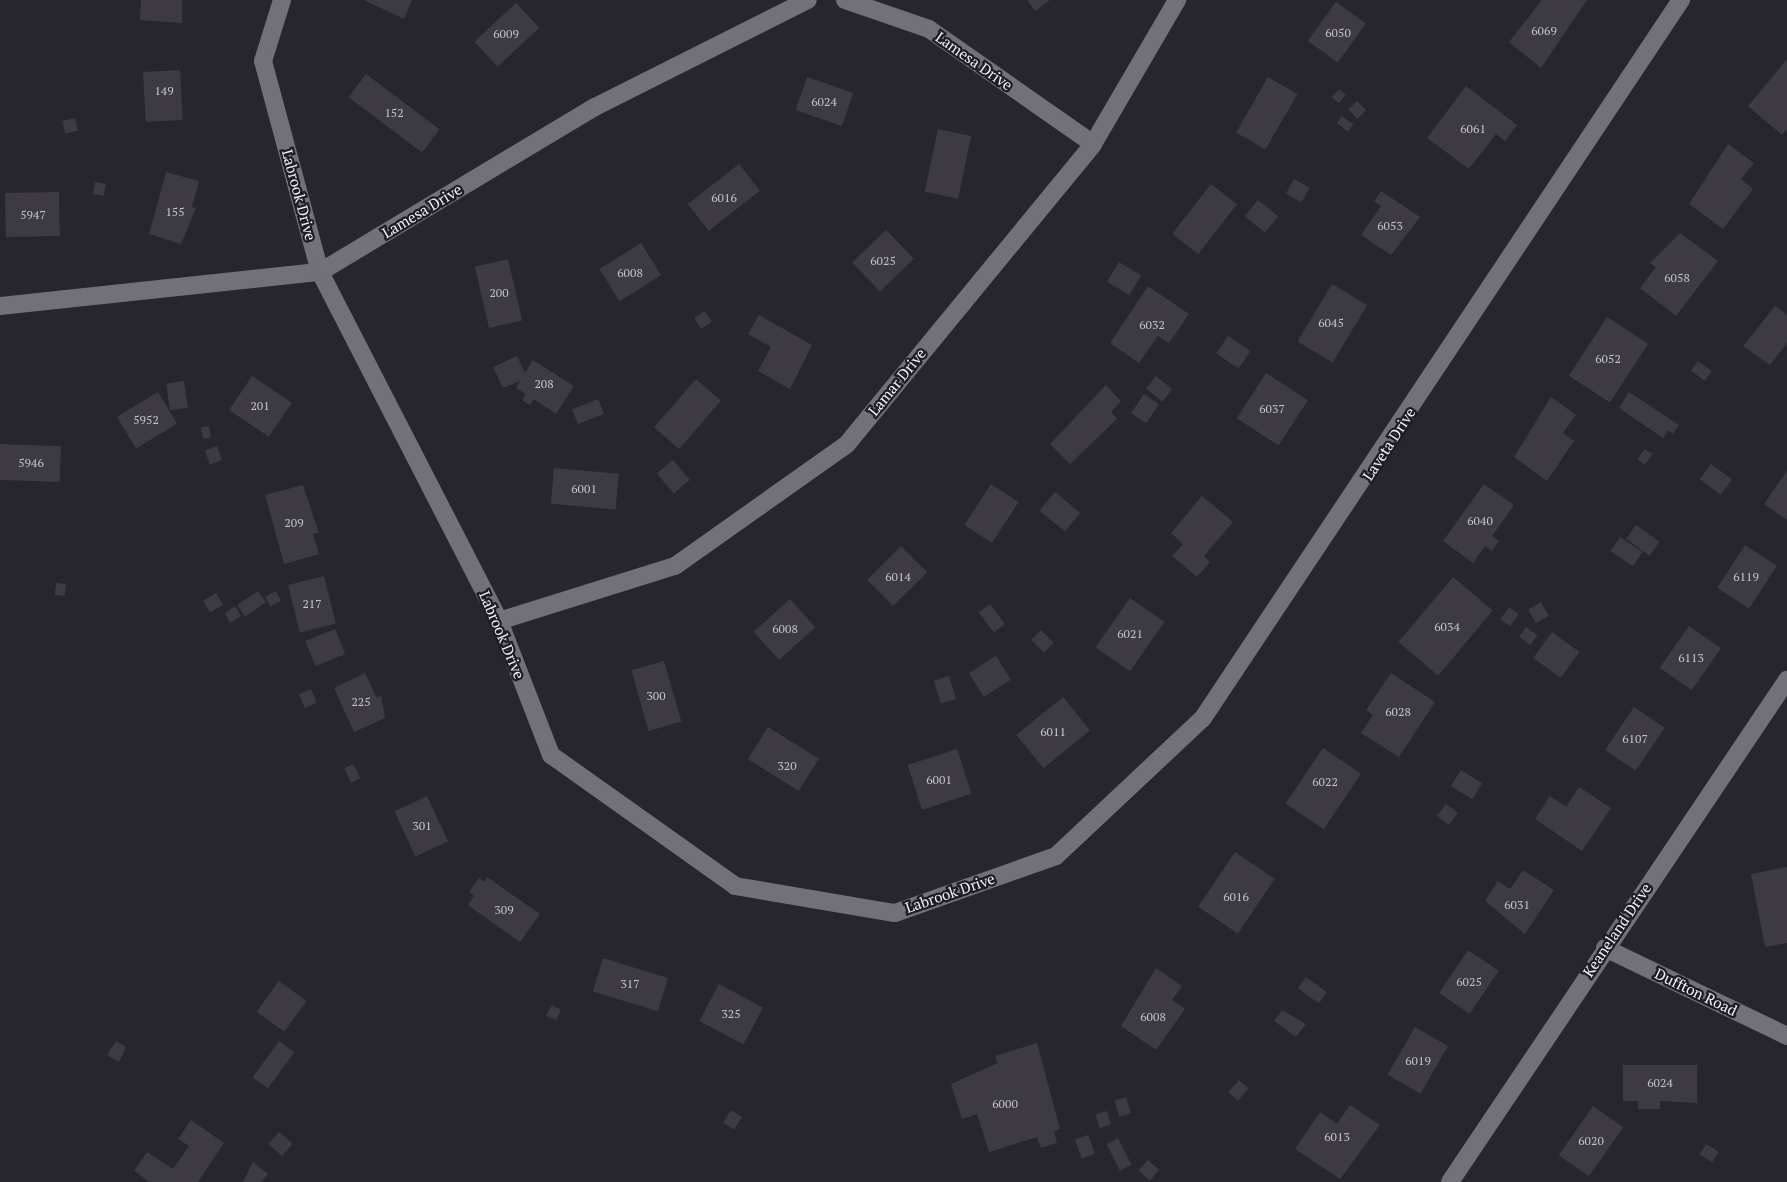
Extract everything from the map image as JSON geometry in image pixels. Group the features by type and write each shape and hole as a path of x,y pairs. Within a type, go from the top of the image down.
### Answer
{"street":[{"name":"Labrook Drive","path":"282,0 263,60 320,272 499,621 550,755 735,886 895,913 1056,856"},
{"name":"Lamesa Drive","path":"0,306 320,272 595,107 808,0"},
{"name":"Lamesa Drive","path":"845,0 929,30 1092,144"},
{"name":"Lamar Drive","path":"499,621 675,566 847,444 1092,144 1177,0"},
{"name":"Laveta Drive","path":"1056,856 1203,718 1681,0"},
{"name":"Keaneland Drive","path":"1450,1182 1787,680"},
{"name":"Duffton Road","path":"1605,948 1787,1036"}],"building":[{"path":"141,0 182,0 182,23 140,20"},
{"path":"364,0 412,0 404,19"},
{"path":"1027,0 1050,0 1035,11"},
{"path":"1542,0 1587,0 1541,68 1509,42"},
{"path":"1336,2 1366,24 1338,63 1308,41"},
{"path":"516,3 539,28 498,67 474,42"},
{"path":"1787,59 1787,129 1782,135 1748,106"},
{"path":"180,70 183,120 146,122 143,72"},
{"path":"366,74 439,129 422,153 349,97"},
{"path":"807,77 853,93 842,126 796,110"},
{"path":"1268,77 1297,94 1265,149 1236,132"},
{"path":"1466,86 1517,125 1505,141 1496,134 1469,169 1427,138"},
{"path":"1339,89 1346,95 1339,103 1332,97"},
{"path":"1357,101 1366,110 1358,119 1349,109"},
{"path":"1342,116 1353,124 1348,132 1337,123"},
{"path":"75,118 78,131 65,134 62,121"},
{"path":"938,129 971,136 958,199 925,192"},
{"path":"1728,144 1754,163 1741,179 1753,189 1723,229 1689,204"},
{"path":"739,164 760,191 709,231 688,204"},
{"path":"166,172 199,181 192,207 196,208 181,244 149,234"},
{"path":"1294,179 1310,188 1302,203 1286,194"},
{"path":"95,182 106,184 104,196 93,194"},
{"path":"1211,184 1237,204 1198,254 1172,234"},
{"path":"1381,191 1420,217 1391,255 1361,235 1381,206 1374,201"},
{"path":"59,192 60,236 6,237 5,193"},
{"path":"1258,200 1278,216 1265,233 1245,216"},
{"path":"886,230 914,259 880,291 852,263"},
{"path":"1680,233 1718,261 1676,316 1640,288 1656,267 1650,263"},
{"path":"641,243 661,275 620,301 599,269"},
{"path":"508,259 522,320 489,328 475,267"},
{"path":"1119,262 1141,275 1129,295 1107,282"},
{"path":"1332,284 1367,305 1333,363 1297,341"},
{"path":"1148,286 1189,314 1169,343 1158,336 1139,363 1110,343"},
{"path":"1775,306 1787,315 1787,343 1770,365 1743,346"},
{"path":"705,311 712,322 701,329 694,318"},
{"path":"759,315 812,345 790,389 758,371 771,347 748,334"},
{"path":"1607,317 1648,344 1610,402 1569,376"},
{"path":"1228,336 1250,351 1239,369 1216,353"},
{"path":"517,356 525,373 533,360 574,386 556,414 534,399 530,405 522,400 526,394 516,388 520,381 503,388 493,367"},
{"path":"1698,361 1712,371 1705,381 1691,371"},
{"path":"1266,373 1308,400 1279,446 1237,418"},
{"path":"252,376 292,403 269,437 229,410"},
{"path":"1156,376 1172,389 1162,402 1146,388"},
{"path":"696,379 721,401 679,449 654,427"},
{"path":"184,381 188,408 170,410 166,384"},
{"path":"1106,385 1121,401 1111,412 1117,419 1070,464 1050,444"},
{"path":"158,392 177,424 136,448 117,417"},
{"path":"1629,392 1679,425 1673,434 1668,430 1663,438 1619,408"},
{"path":"1144,394 1159,404 1146,423 1131,413"},
{"path":"1551,397 1576,415 1563,433 1574,441 1547,481 1514,457"},
{"path":"598,399 604,414 578,424 572,409"},
{"path":"209,426 211,438 203,439 201,427"},
{"path":"0,444 61,446 60,482 0,480"},
{"path":"217,446 222,460 210,465 205,450"},
{"path":"1645,449 1652,454 1645,465 1637,460"},
{"path":"673,460 690,480 674,493 657,473"},
{"path":"1711,464 1732,479 1721,495 1700,479"},
{"path":"554,468 619,474 616,510 551,504"},
{"path":"1787,471 1787,520 1764,504"},
{"path":"991,484 1019,502 992,543 964,525"},
{"path":"1484,484 1514,505 1492,536 1499,541 1492,551 1485,546 1473,563 1443,541"},
{"path":"303,485 319,533 313,534 319,554 284,564 265,495"},
{"path":"1055,492 1080,513 1065,532 1040,510"},
{"path":"1202,496 1233,522 1204,556 1210,562 1197,577 1172,556 1183,544 1171,533"},
{"path":"1636,525 1659,542 1649,556 1626,539"},
{"path":"1620,537 1642,552 1633,566 1610,551"},
{"path":"1745,545 1777,566 1749,608 1717,588"},
{"path":"901,546 927,572 893,606 867,580"},
{"path":"324,576 336,624 300,632 288,585"},
{"path":"1453,577 1493,610 1438,676 1398,642"},
{"path":"56,583 66,584 65,596 55,595"},
{"path":"258,591 266,603 245,617 237,605"},
{"path":"276,591 281,601 270,606 265,596"},
{"path":"216,593 223,605 210,613 203,600"},
{"path":"1130,598 1164,622 1130,671 1096,647"},
{"path":"790,599 815,627 779,660 754,632"},
{"path":"1541,602 1549,616 1536,623 1528,610"},
{"path":"990,604 1005,624 994,632 979,612"},
{"path":"235,606 241,616 230,623 225,613"},
{"path":"1509,607 1519,614 1510,626 1500,619"},
{"path":"1689,626 1721,648 1692,690 1660,668"},
{"path":"1526,627 1537,635 1530,645 1519,637"},
{"path":"335,629 345,654 315,666 305,641"},
{"path":"1041,630 1054,643 1044,653 1031,640"},
{"path":"1552,632 1580,652 1561,678 1533,658"},
{"path":"996,656 1011,680 984,697 969,673"},
{"path":"664,661 681,722 649,731 631,670"},
{"path":"365,673 377,698 381,696 385,718 354,732 334,688"},
{"path":"1391,673 1435,702 1399,757 1361,733 1373,715 1366,710"},
{"path":"949,676 956,699 941,704 934,681"},
{"path":"311,689 317,703 305,708 299,694"},
{"path":"1063,697 1090,730 1043,768 1016,735"},
{"path":"1634,707 1665,728 1636,771 1605,750"},
{"path":"768,727 819,759 799,791 748,759"},
{"path":"1323,748 1361,774 1324,829 1286,804"},
{"path":"957,749 972,794 922,810 908,765"},
{"path":"353,764 360,778 351,783 344,769"},
{"path":"1461,770 1482,783 1472,799 1451,786"},
{"path":"1579,787 1611,808 1582,851 1535,819 1550,796 1566,807"},
{"path":"427,796 448,841 416,857 394,811"},
{"path":"1446,804 1458,813 1449,825 1437,816"},
{"path":"1235,852 1275,879 1238,934 1198,907"},
{"path":"1787,867 1787,943 1765,947 1751,874"},
{"path":"1523,870 1554,890 1525,934 1485,901 1498,881 1510,889"},
{"path":"487,877 540,914 520,942 468,905 474,896 469,892 479,878 484,882"},
{"path":"1468,950 1499,971 1470,1014 1439,993"},
{"path":"603,958 668,978 658,1011 593,991"},
{"path":"1156,968 1182,986 1172,1000 1185,1009 1156,1050 1121,1026"},
{"path":"1306,977 1327,992 1319,1004 1298,988"},
{"path":"279,981 307,1001 284,1032 257,1012"},
{"path":"719,984 763,1007 743,1045 699,1021"},
{"path":"552,1005 561,1010 556,1020 546,1016"},
{"path":"1282,1010 1306,1024 1296,1037 1274,1021"},
{"path":"1415,1027 1448,1046 1420,1094 1388,1075"},
{"path":"116,1041 126,1047 119,1062 107,1055"},
{"path":"279,1041 294,1052 268,1089 253,1077"},
{"path":"1037,1043 1060,1129 1054,1132 1057,1143 1041,1148 1037,1137 989,1152 977,1114 962,1119 951,1084 998,1063 995,1056"},
{"path":"1623,1065 1697,1065 1697,1103 1660,1101 1660,1109 1638,1109 1638,1101 1623,1101"},
{"path":"1239,1080 1249,1089 1238,1101 1228,1092"},
{"path":"1126,1097 1131,1113 1119,1117 1115,1101"},
{"path":"1350,1105 1380,1125 1340,1179 1295,1149 1320,1112 1337,1124"},
{"path":"1593,1106 1623,1127 1589,1176 1559,1155"},
{"path":"731,1110 742,1117 734,1130 723,1123"},
{"path":"1107,1111 1111,1124 1100,1128 1096,1115"},
{"path":"191,1120 224,1143 198,1182 150,1182 134,1171 147,1152 173,1169 189,1146 178,1139"},
{"path":"279,1132 293,1144 282,1156 269,1144"},
{"path":"1088,1135 1095,1154 1082,1159 1075,1140"},
{"path":"1118,1138 1132,1165 1120,1171 1106,1144"},
{"path":"1706,1144 1719,1152 1712,1162 1700,1154"},
{"path":"1148,1160 1159,1170 1150,1180 1139,1170"},
{"path":"253,1162 268,1174 261,1182 243,1182"}]}
